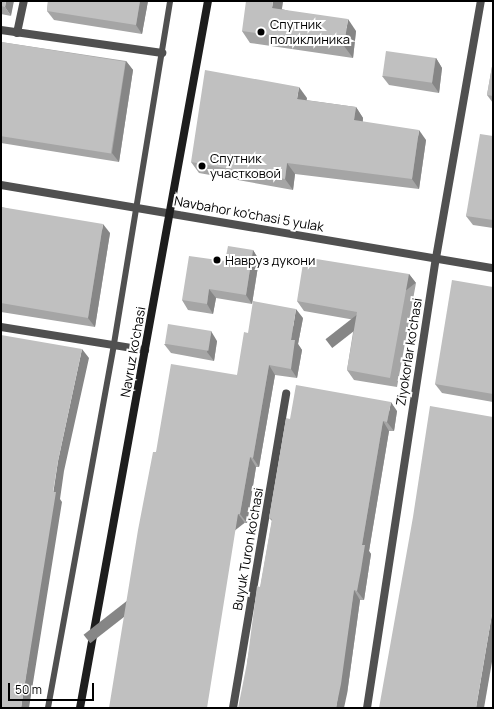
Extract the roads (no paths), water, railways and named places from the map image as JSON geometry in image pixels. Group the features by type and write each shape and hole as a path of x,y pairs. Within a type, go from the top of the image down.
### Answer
{"street":[{"path":"17,33 24,1"},
{"name":"Navruz ko'chasi","path":"80,708 208,1"},
{"name":"Ziyokorlar ko'chasi","path":"367,708 436,258 481,1"},
{"path":"1,30 162,53"},
{"name":"Navbahor ko'chasi 5 yulak","path":"1,185 171,212 493,268"},
{"path":"1,327 146,350"},
{"name":"Buyuk Turon ko'chasi","path":"233,708 286,393"}],"lane":[{"path":"48,708 114,344 170,1"}],"place":[{"name":"Спутник поликлиника","path":"261,32"},
{"name":"Спутник участковой","path":"202,166"},
{"name":"Навруз дукони","path":"217,260"}]}
